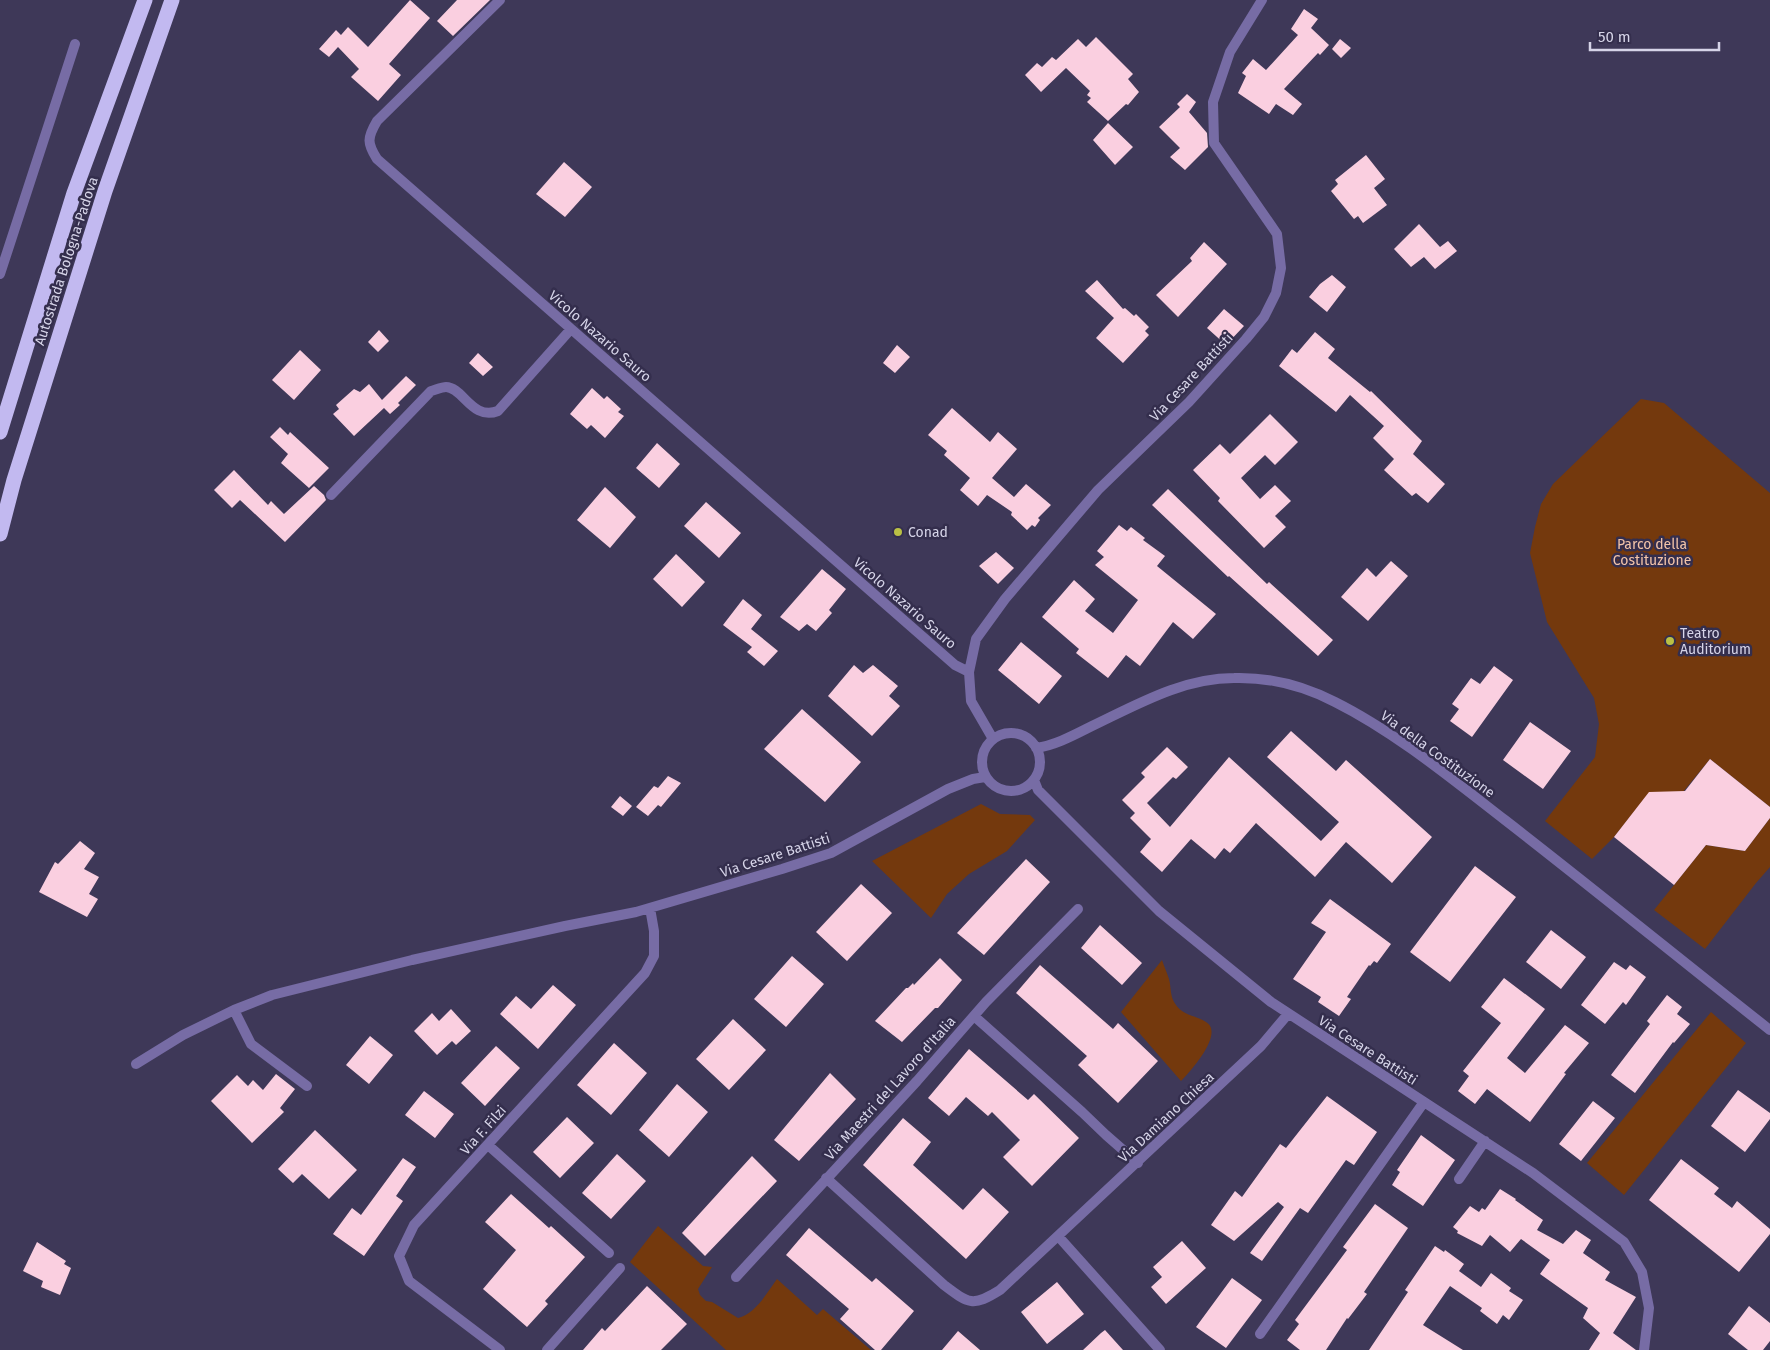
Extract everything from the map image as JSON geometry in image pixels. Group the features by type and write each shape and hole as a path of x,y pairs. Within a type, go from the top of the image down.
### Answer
{"highway":[{"name":"Autostrada Bologna-Padova","path":"0,432 74,193 145,0"},
{"name":"Autostrada Bologna-Padova","path":"0,534 14,480 105,191 172,0"}],"street":[{"name":"Vicolo Nazario Sauro","path":"500,0 377,121 370,133 369,146 377,160 955,665 969,672"},
{"name":"Via Cesare Battisti","path":"993,738 971,701 969,672 976,639 1005,599 1098,490 1189,402 1246,339 1264,317 1276,293 1281,268 1277,234 1214,143 1213,102 1230,52 1262,0"},
{"path":"0,274 76,44"},
{"path":"331,495 431,391 447,387 453,389 484,413 498,411 571,329"},
{"name":"Via della Costituzione","path":"1036,748 1048,746 1068,738 1162,694 1196,682 1234,678 1268,680 1297,686 1334,701 1377,726 1458,784 1565,866 1770,1030"},
{"path":"1002,734 1022,735 1030,740 1036,748 1040,764 1034,780 1027,787 1008,792 991,784 985,777 982,769 983,752 993,738 1002,734"},
{"name":"Via Cesare Battisti","path":"136,1064 183,1035 234,1010 272,995 307,985 650,908 782,869 831,852 948,789 985,777"},
{"name":"Via Cesare Battisti","path":"1034,780 1038,790 1159,911 1234,973 1288,1014 1533,1174 1624,1242 1642,1272 1650,1308 1644,1350"},
{"name":"Via F. Filzi","path":"500,1350 409,1281 399,1256 414,1224 645,973 654,956 654,930 650,908"},
{"name":"Via Maestri del Lavoro d'Italia","path":"736,1277 986,1002 1078,909"},
{"path":"234,1010 251,1044 307,1086"},
{"name":"Via Damiano Chiesa","path":"1000,1290 1261,1046 1288,1014"},
{"name":"Via Maestri del Lavoro d'Italia","path":"974,1016 1138,1163"},
{"path":"1260,1334 1424,1102"},
{"path":"1459,1179 1485,1141"},
{"path":"488,1145 609,1253"},
{"name":"Via Maestri del Lavoro d'Italia","path":"826,1178 960,1298 975,1302 987,1299 1000,1290"},
{"path":"1058,1236 1160,1350"},
{"path":"547,1350 620,1268"}],"green space":[{"name":"Parco della Costituzione","path":"1641,399 1664,403 1770,493 1770,807 1710,759 1683,792 1649,793 1614,837 1592,859 1545,821 1595,757 1599,724 1594,698 1547,622 1530,553 1541,504 1553,484"},
{"path":"981,804 1000,814 1030,815 1035,820 1007,851 969,874 947,894 931,918 872,861"},
{"path":"1770,818 1770,867 1705,949 1654,910 1706,845 1745,851"},
{"path":"1162,960 1177,1007 1185,1013 1202,1019 1211,1027 1209,1043 1204,1052 1181,1081 1121,1012"},
{"path":"1711,1012 1746,1043 1624,1195 1587,1163"},
{"path":"658,1226 703,1266 712,1267 698,1289 700,1295 706,1301 712,1302 738,1318 750,1312 765,1297 777,1279 817,1315 823,1309 871,1350 726,1350 630,1262"}],"building":[{"path":"410,0 430,18 389,64 401,75 378,101 351,77 359,69 338,47 329,57 319,49 336,30 341,35 348,27 368,47"},
{"path":"457,0 490,0 453,36 437,21"},
{"path":"1304,9 1318,19 1311,28 1329,45 1320,55 1318,53 1284,89 1302,104 1293,115 1276,104 1269,114 1238,93 1246,76 1242,73 1253,59 1266,70 1298,35 1291,29"},
{"path":"1096,37 1133,74 1128,79 1139,92 1128,105 1126,104 1108,121 1087,102 1091,98 1087,95 1090,91 1066,68 1041,92 1025,75 1037,63 1042,67 1052,57 1056,60 1078,39 1086,47"},
{"path":"1340,39 1351,48 1341,58 1332,49"},
{"path":"1187,94 1196,102 1189,112 1207,133 1208,147 1185,170 1170,157 1180,148 1159,127 1180,107 1177,104"},
{"path":"1108,123 1133,147 1115,165 1093,140"},
{"path":"1366,155 1385,179 1374,188 1387,205 1363,223 1358,216 1354,219 1331,191 1338,184 1335,180"},
{"path":"564,162 592,187 565,217 536,194"},
{"path":"1419,224 1440,247 1448,241 1457,251 1435,269 1424,257 1411,267 1394,249"},
{"path":"1204,242 1227,264 1178,317 1156,295 1192,261 1190,258"},
{"path":"1332,275 1346,287 1327,312 1309,297 1320,284"},
{"path":"1097,280 1123,309 1125,308 1134,316 1136,314 1149,327 1145,331 1149,335 1123,363 1096,338 1114,318 1085,291"},
{"path":"1224,309 1244,326 1226,345 1207,328"},
{"path":"379,330 389,341 378,352 368,342"},
{"path":"1315,332 1335,349 1328,358 1371,391 1422,441 1413,454 1445,484 1428,503 1416,493 1412,496 1384,470 1394,459 1373,438 1384,426 1350,395 1336,412 1279,366 1292,349 1297,353"},
{"path":"897,345 910,357 895,373 883,363"},
{"path":"300,350 321,370 294,400 272,380"},
{"path":"478,353 493,367 483,376 469,363"},
{"path":"406,376 416,385 398,403 400,405 390,414 384,408 354,436 333,414 339,409 336,405 354,389 360,392 369,384 382,400"},
{"path":"592,388 604,399 607,396 621,409 618,412 624,416 605,438 591,425 587,429 570,414"},
{"path":"952,408 990,442 998,432 1017,449 992,478 1014,497 1026,484 1051,505 1038,518 1040,520 1035,527 1032,525 1027,530 1011,515 1012,512 987,495 978,506 960,490 970,478 944,455 947,451 928,435"},
{"path":"1270,414 1298,442 1275,465 1265,455 1241,478 1260,499 1275,485 1291,501 1275,516 1286,527 1264,548 1218,501 1220,498 1193,470 1220,444 1230,454"},
{"path":"280,427 288,435 290,432 329,468 309,488 281,463 288,454 270,437"},
{"path":"657,443 680,464 659,488 636,468"},
{"path":"234,470 268,505 271,501 284,514 314,486 324,495 326,500 285,542 240,500 232,508 214,490"},
{"path":"605,487 636,517 610,548 577,520"},
{"path":"1168,489 1267,584 1269,582 1333,640 1318,656 1228,577 1152,505"},
{"path":"706,502 741,533 719,558 684,526"},
{"path":"1119,525 1127,531 1131,527 1145,538 1143,540 1165,556 1157,566 1216,614 1193,639 1173,622 1140,666 1126,655 1108,678 1076,653 1079,649 1042,617 1074,580 1095,599 1085,611 1113,633 1138,600 1095,565 1104,557 1097,551"},
{"path":"996,552 1014,568 998,584 979,566"},
{"path":"676,554 705,582 682,607 653,579"},
{"path":"1391,561 1408,576 1368,621 1341,597 1367,568 1376,577"},
{"path":"822,569 846,589 829,610 832,613 816,631 807,624 799,631 780,617"},
{"path":"743,599 762,615 751,629 778,651 764,666 747,652 752,647 723,625"},
{"path":"1021,642 1062,676 1039,704 998,670"},
{"path":"854,665 863,673 873,665 898,686 889,696 900,706 872,736 828,696"},
{"path":"1494,666 1513,680 1472,737 1450,721 1459,709 1452,704 1471,678 1480,684"},
{"path":"802,709 861,762 825,802 764,749"},
{"path":"1530,722 1571,751 1543,789 1503,760"},
{"path":"1291,731 1336,771 1346,760 1432,837 1392,883 1346,842 1315,877 1256,823 1230,853 1224,848 1215,859 1191,839 1162,872 1140,852 1151,839 1130,818 1135,813 1122,800 1145,777 1141,773 1167,747 1188,767 1176,779 1173,777 1147,803 1170,827 1229,757 1321,841 1339,822 1267,757"},
{"path":"1710,759 1770,807 1770,818 1745,851 1706,845 1674,885 1614,837 1649,792 1685,791"},
{"path":"668,776 681,783 661,807 658,805 648,816 636,807 654,786 658,788"},
{"path":"620,796 632,806 623,816 611,807"},
{"path":"80,841 95,853 84,869 99,877 89,894 98,899 87,917 39,892 55,862 58,864"},
{"path":"1026,859 1050,882 984,955 957,933"},
{"path":"1475,866 1516,897 1450,982 1410,952"},
{"path":"861,884 892,913 847,961 816,932"},
{"path":"1330,899 1391,944 1377,963 1374,961 1369,965 1347,997 1351,999 1339,1016 1318,1002 1321,997 1293,979 1326,932 1311,923"},
{"path":"1100,925 1142,963 1122,985 1081,948"},
{"path":"1551,930 1586,957 1561,989 1526,962"},
{"path":"792,956 824,984 786,1027 754,999"},
{"path":"940,958 962,980 938,1008 935,1008 902,1042 875,1021 906,988 913,983 914,985"},
{"path":"1614,962 1626,970 1630,965 1646,977 1626,1005 1623,1002 1605,1024 1581,1005"},
{"path":"1040,965 1113,1029 1118,1023 1158,1061 1118,1103 1078,1065 1087,1056 1016,993"},
{"path":"1504,978 1545,1009 1507,1058 1525,1073 1565,1025 1589,1043 1564,1073 1566,1074 1530,1122 1487,1089 1475,1104 1458,1091 1469,1076 1463,1071 1501,1023 1481,1007"},
{"path":"553,985 576,1005 538,1049 500,1014 516,996 531,1009"},
{"path":"1667,995 1682,1007 1677,1014 1690,1024 1673,1042 1635,1093 1611,1075 1650,1024 1647,1021"},
{"path":"451,1009 471,1031 456,1045 452,1041 437,1055 414,1031 432,1013 439,1021"},
{"path":"733,1019 766,1050 729,1090 696,1059"},
{"path":"370,1036 393,1055 369,1084 346,1065"},
{"path":"614,1043 647,1073 611,1115 577,1085"},
{"path":"496,1046 520,1068 485,1106 461,1083"},
{"path":"969,1049 1028,1100 1034,1094 1079,1138 1032,1186 1003,1157 1020,1140 992,1112 988,1116 966,1097 949,1116 928,1098"},
{"path":"830,1073 856,1099 799,1161 774,1140"},
{"path":"276,1074 295,1089 280,1108 284,1112 252,1143 211,1101 237,1075 248,1086 253,1080 263,1090"},
{"path":"677,1084 708,1112 669,1157 639,1130"},
{"path":"1738,1090 1770,1113 1770,1119 1745,1152 1711,1126"},
{"path":"424,1091 454,1114 435,1138 405,1115"},
{"path":"1327,1096 1377,1132 1354,1165 1346,1160 1308,1213 1300,1208 1262,1261 1250,1253 1284,1207 1278,1202 1234,1241 1211,1225 1235,1191 1242,1197 1280,1144 1286,1148"},
{"path":"1593,1101 1615,1118 1581,1161 1559,1144"},
{"path":"567,1117 594,1143 560,1178 533,1152"},
{"path":"903,1118 931,1142 913,1165 963,1210 983,1188 1009,1212 966,1259 863,1165"},
{"path":"315,1130 357,1170 329,1199 302,1174 293,1183 278,1169"},
{"path":"1421,1135 1455,1160 1423,1206 1392,1185 1400,1172 1397,1170"},
{"path":"617,1154 646,1181 611,1219 582,1193"},
{"path":"752,1156 777,1181 705,1256 682,1233"},
{"path":"403,1158 416,1167 396,1196 403,1201 364,1256 333,1234 352,1208 361,1215"},
{"path":"1681,1159 1719,1188 1714,1194 1732,1208 1737,1201 1770,1229 1770,1234 1739,1272 1649,1200"},
{"path":"1500,1189 1543,1220 1537,1230 1563,1244 1576,1230 1591,1240 1583,1253 1610,1272 1605,1280 1636,1297 1613,1333 1636,1350 1589,1350 1600,1333 1583,1318 1588,1308 1540,1274 1550,1260 1521,1239 1510,1252 1490,1235 1482,1246 1457,1233 1458,1231 1453,1227 1470,1206 1479,1212 1482,1208 1485,1210"},
{"path":"511,1194 549,1228 551,1226 585,1257 545,1301 548,1304 527,1327 483,1289 516,1250 485,1222"},
{"path":"1375,1204 1408,1228 1364,1292 1367,1294 1347,1318 1326,1350 1300,1350 1287,1340 1299,1324 1295,1320 1347,1250 1343,1247"},
{"path":"809,1228 872,1282 876,1278 914,1311 881,1350 875,1350 840,1319 849,1309 786,1255"},
{"path":"1182,1241 1206,1268 1166,1304 1151,1287 1162,1277 1153,1267"},
{"path":"37,1242 66,1261 64,1264 71,1268 60,1295 41,1287 43,1281 23,1271"},
{"path":"1435,1246 1444,1252 1445,1250 1464,1264 1459,1271 1481,1287 1491,1273 1511,1288 1509,1291 1523,1300 1509,1320 1503,1315 1497,1324 1480,1311 1482,1308 1450,1286 1423,1325 1463,1350 1369,1350 1408,1292 1405,1290"},
{"path":"1232,1278 1262,1300 1226,1348 1196,1327"},
{"path":"1057,1282 1084,1314 1047,1344 1021,1312"},
{"path":"647,1286 687,1324 661,1350 583,1350 602,1328 605,1331"},
{"path":"1749,1306 1770,1323 1770,1341 1763,1350 1748,1350 1728,1334"},
{"path":"1105,1330 1123,1350 1083,1350 1101,1333"},
{"path":"958,1331 980,1350 942,1350"}],"place":[{"name":"Conad","path":"898,532"},
{"name":"Teatro Auditorium","path":"1670,641"}]}
